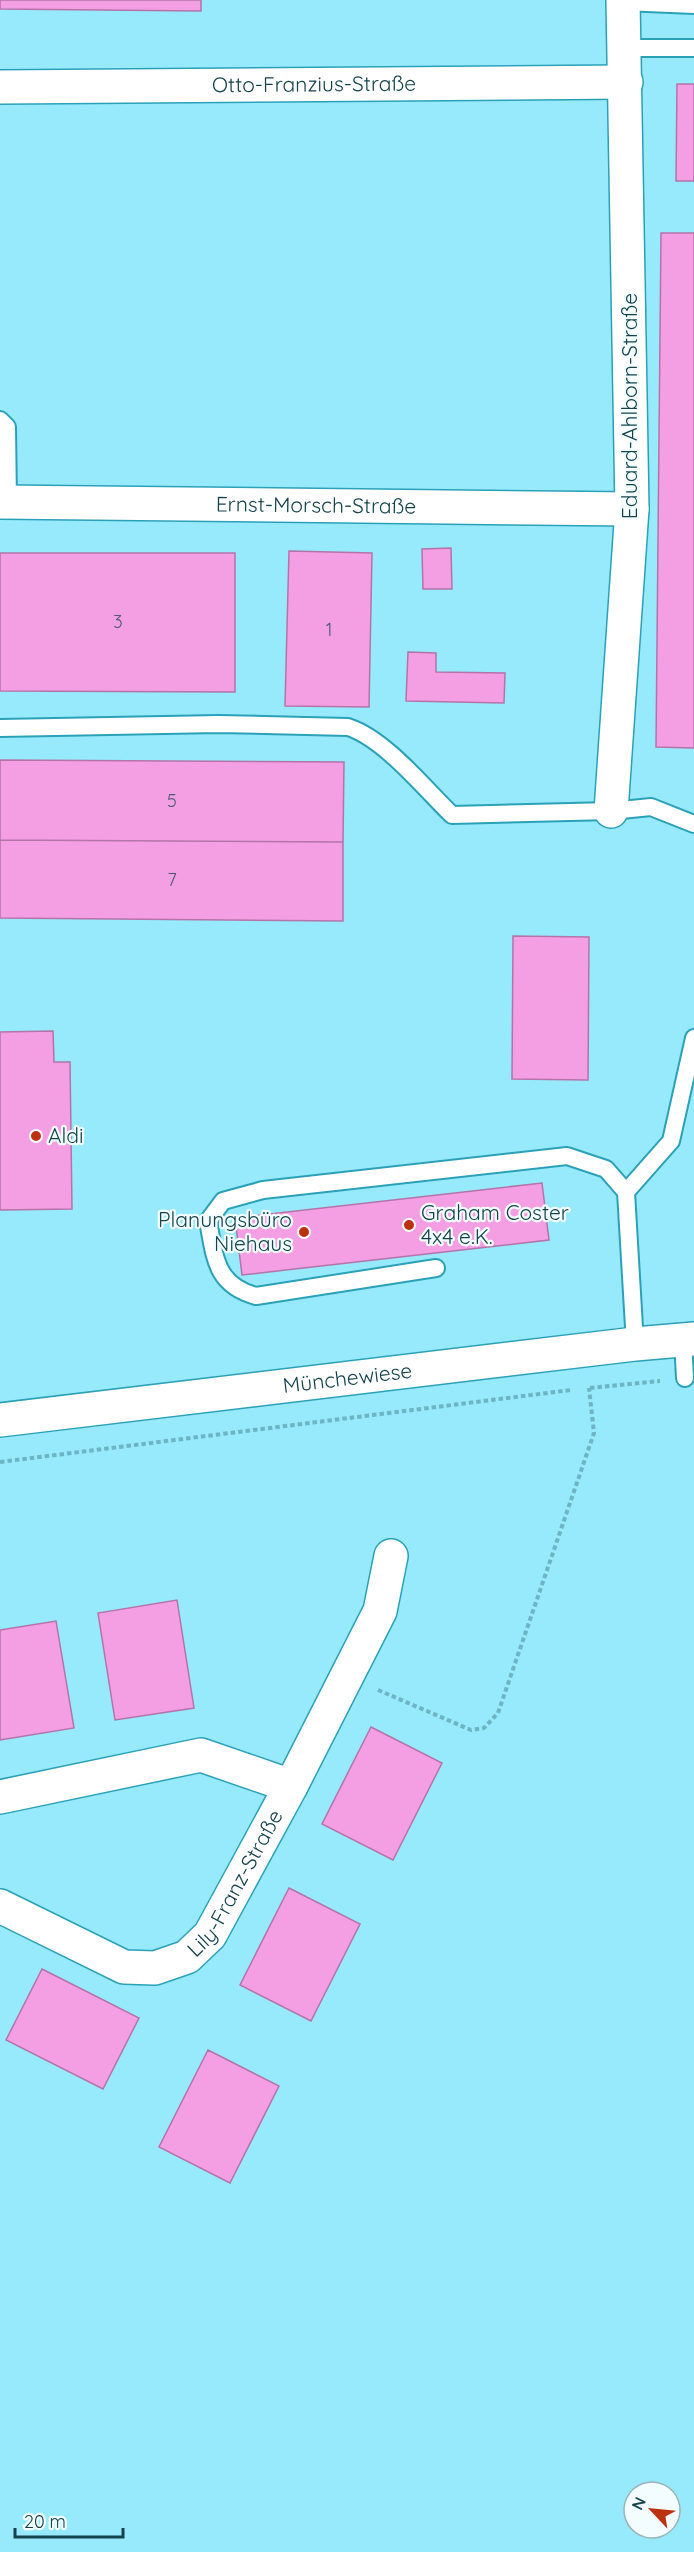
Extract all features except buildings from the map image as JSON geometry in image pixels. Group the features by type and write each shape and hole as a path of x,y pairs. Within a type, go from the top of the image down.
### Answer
{"street":[{"name":"Eduard-Ahlborn-Straße","path":"611,811 632,509 623,1"},
{"name":"Otto-Franzius-Straße","path":"0,87 626,82"},
{"name":"Ernst-Morsch-Straße","path":"4,502 632,509"},
{"name":"Münchewiese","path":"0,1420 635,1344 689,1340"},
{"name":"Lily-Franz-Straße","path":"0,1906 124,1967 155,1968 187,1957 210,1935 347,1677 380,1611 391,1556"},
{"name":"Lily-Franz-Straße","path":"0,1797 201,1755 291,1786"}],"lane":[{"path":"623,1 694,5"},
{"path":"625,48 694,48"},
{"path":"0,420 7,427 4,502"},
{"path":"0,728 219,724 348,727 359,730 386,751 453,815 611,811 651,807 694,824"},
{"path":"626,1192 671,1141 694,1038"},
{"path":"436,1268 256,1296 240,1292 221,1275 208,1221 223,1201 263,1190 567,1156 606,1169 626,1192 635,1344"},
{"path":"685,1378 689,1340"}],"path":[{"path":"0,1462 685,1378"},
{"path":"347,1677 471,1730 484,1728 498,1713 594,1433 589,1388"}],"place":[{"name":"Aldi","path":"36,1136"},
{"name":"Graham Coster 4x4 e.K.","path":"409,1225"},
{"name":"Planungsbüro Niehaus","path":"304,1232"}]}
